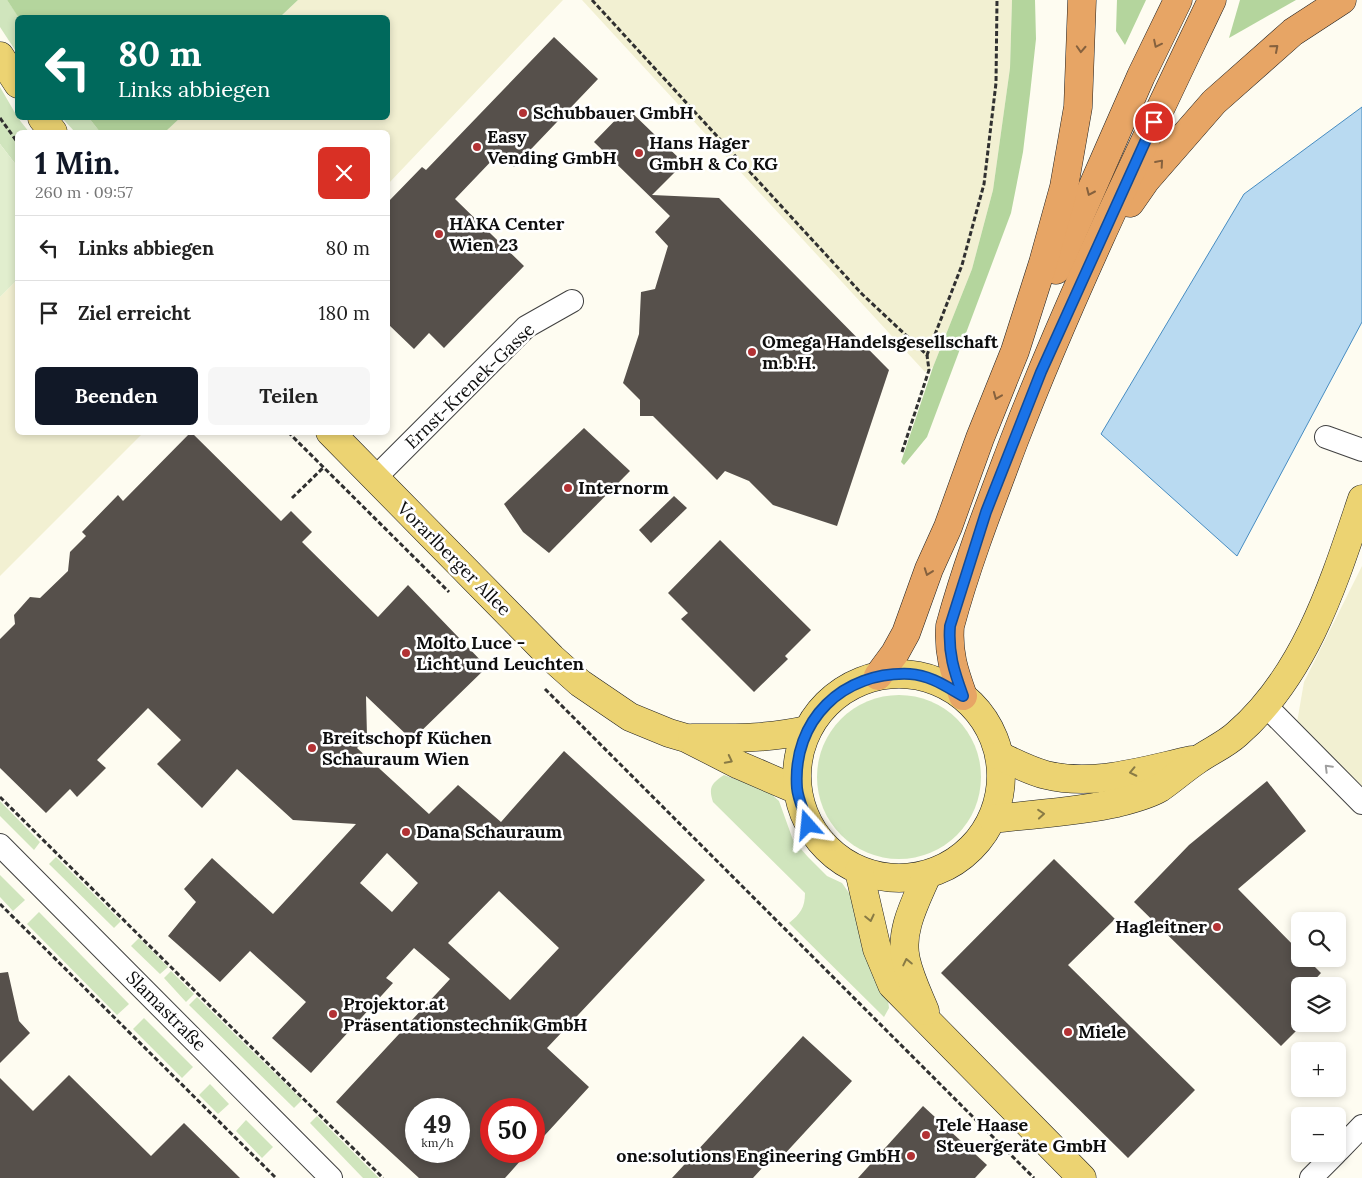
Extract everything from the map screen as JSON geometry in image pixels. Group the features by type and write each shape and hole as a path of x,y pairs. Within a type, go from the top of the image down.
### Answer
{"highway":[{"path":"878,676 895,653 906,633 929,569 948,527 980,438 1015,351 1043,263 1064,187 1078,107 1082,0"},
{"path":"1015,351 1056,270 1141,76 1178,0"},
{"path":"963,696 952,663 949,641 950,626 986,512 1041,372 1212,0"},
{"path":"1091,260 1146,180 1214,102 1293,32 1342,0"}],"main road":[{"path":"0,56 15,79"},
{"path":"44,120 51,130"},
{"name":"Vorarlberger Allee","path":"333,435 552,658 580,683 630,717 686,738 739,765 797,790"},
{"path":"993,819 1059,812 1117,803 1158,789 1198,759 1214,751 1238,733 1265,705 1288,673 1310,635 1334,581 1362,499"},
{"path":"912,674 939,682 963,696 988,724 1000,756 1001,791 993,819 975,846 949,866 919,877 887,878 859,871 830,852 808,825 797,790 798,758 807,730 824,706 847,688 878,676 912,674"},
{"name":"Vorarlberger Allee","path":"686,738 751,738 781,736 807,730"},
{"path":"1000,756 1046,775 1067,779 1111,777 1198,759"},
{"path":"859,871 877,949 892,985 1082,1178"},
{"path":"927,875 909,919 905,958 930,1024"}],"street":[{"name":"Ernst-Krenek-Gasse","path":"374,479 526,327 572,301"},
{"path":"1326,437 1362,450"},
{"path":"1265,705 1362,803"},
{"name":"Slamastraße","path":"0,845 331,1178"},
{"path":"1346,1143 1362,1126"},
{"path":"1311,1178 1327,1162"}],"path":[{"path":"592,0 862,294 927,355"},
{"path":"902,452 929,370 927,355 962,264 984,184 996,83 997,0"},
{"path":"0,118 15,139"},
{"path":"291,435 450,593"},
{"path":"292,498 324,467"},
{"path":"540,684 1034,1178"},
{"path":"0,797 384,1178"},
{"path":"0,904 276,1178"}],"shaded area":[{"path":"298,0 563,0 390,182 390,130 167,130 178,120 390,120 390,15 282,15"},
{"path":"582,0 1012,0 1010,68 993,190 972,269 933,367 925,372"},
{"path":"15,282 15,435 141,435 0,576 0,297"},
{"path":"1362,566 1362,794 1296,728 1304,682"}],"green space":[{"path":"0,0 7,0 18,15 15,15 15,50 0,27"},
{"path":"7,0 298,0 282,15 17,15"},
{"path":"1012,0 1035,0 1036,39 1023,152 1011,213 927,437 904,465 901,462 933,367 972,269 993,190 1010,68"},
{"path":"1117,0 1146,0 1125,45 1116,31"},
{"path":"1240,0 1296,0 1229,38"},
{"path":"0,87 15,113 15,120 20,120 27,130 15,130 15,163 0,144"},
{"path":"64,120 91,120 98,130 73,130"},
{"path":"91,120 178,120 167,130 98,130"},
{"path":"0,144 15,163 15,282 0,297"},
{"path":"899,695 923,699 944,709 957,719 967,732 977,753 981,777 977,801 967,822 957,835 944,845 923,855 899,859 875,855 854,845 841,835 831,822 821,801 817,777 821,753 831,732 841,719 854,709 875,699"},
{"path":"724,775 768,791 779,801 793,840 827,876 842,883 854,900 888,1000 889,1008 884,1017 789,923 801,910 805,893 713,802 712,786"},
{"path":"0,801 40,842 34,850 0,816"},
{"path":"56,857 121,921 114,928 49,864"},
{"path":"0,875 25,900 13,911 0,897"},
{"path":"39,912 129,1004 117,1015 27,924"},
{"path":"139,938 168,967 160,974 131,946"},
{"path":"171,971 194,994 186,1002 164,978"},
{"path":"197,997 302,1100 294,1108 189,1005"},
{"path":"144,1018 193,1067 182,1078 133,1029"},
{"path":"210,1084 229,1104 218,1114 199,1095"},
{"path":"317,1116 379,1178 363,1178 310,1123"},
{"path":"246,1120 273,1147 262,1158 236,1131"}],"water":[{"path":"1362,107 1362,322 1237,556 1101,434 1244,194"}],"building":[{"path":"554,37 598,79 514,167 499,153 455,199 524,266 444,348 429,333 414,349 390,326 390,200 422,167 426,170"},
{"name":"Omega Handelsgesellschaft m.b.H.","path":"627,108 684,163 652,195 719,198 889,370 837,526 773,505 749,481 725,471 717,480 653,416 640,416 640,400 623,383 639,334 641,292 655,289 668,246 655,232 670,216 594,142"},
{"name":"Internorm","path":"584,428 630,471 549,553 523,532 504,504"},
{"path":"188,435 194,435 281,521 291,511 312,532 302,542 378,617 408,585 487,667 412,740 366,696 367,736 357,748 429,814 458,785 501,822 564,751 705,880 547,1048 589,1087 545,1135 545,1098 480,1098 480,1163 518,1163 505,1178 419,1178 336,1102 450,979 414,948 386,978 393,983 311,1073 272,1038 306,1002 250,951 220,982 168,936 196,902 184,889 212,858 273,914 356,824 293,820 237,769 202,808 157,764 181,740 148,708 97,760 106,768 77,797 70,789 46,813 0,768 0,639 15,624 14,615 30,597 40,598 68,571 70,552 86,536 82,532 118,495 123,501","holes":["387,853 418,883 392,912 360,883","499,891 559,948 510,1000 448,943"]},
{"path":"674,496 687,508 651,543 639,530"},
{"path":"720,540 811,630 785,656 788,659 754,692 681,619 688,613 668,593"},
{"name":"Hagleitner","path":"1267,781 1306,831 1238,889 1291,943 1291,967 1315,967 1321,973 1317,977 1291,977 1291,1032 1295,1032 1281,1046 1134,902 1189,845"},
{"name":"Miele","path":"1054,859 1115,919 1068,965 1195,1090 1128,1158 941,973"},
{"path":"8,972 19,1021 30,1033 0,1063 0,973"},
{"path":"803,1036 852,1081 781,1158 776,1153 753,1178 672,1178"},
{"path":"69,1075 151,1156 184,1123 240,1178 0,1178 0,1078 33,1111"},
{"name":"Tele Haase Steuergeräte GmbH","path":"923,1106 987,1165 975,1178 858,1178"}],"place":[{"name":"Schubbauer GmbH","path":"523,113"},
{"name":"Easy Vending GmbH","path":"477,147"},
{"name":"Hans Hager GmbH & Co KG","path":"639,153"},
{"name":"HAKA Center Wien 23","path":"439,234"},
{"name":"Omega Handelsgesellschaft m.b.H.","path":"752,352"},
{"name":"Internorm","path":"568,488"},
{"name":"Molto Luce - Licht und Leuchten","path":"406,653"},
{"name":"Breitschopf Küchen Schauraum Wien","path":"312,748"},
{"name":"Dana Schauraum","path":"406,832"},
{"name":"Hagleitner","path":"1217,927"},
{"name":"Projektor.at Präsentationstechnik GmbH","path":"333,1014"},
{"name":"Miele","path":"1068,1032"},
{"name":"Tele Haase Steuergeräte GmbH","path":"926,1135"},
{"name":"one:solutions Engineering GmbH","path":"911,1156"}],"route":[{"path":"808,825 797,790 798,758 807,730 824,706 847,688 878,676 912,674 939,682 963,696 952,663 949,641 950,626 986,512 1041,372 1154,122"}]}
